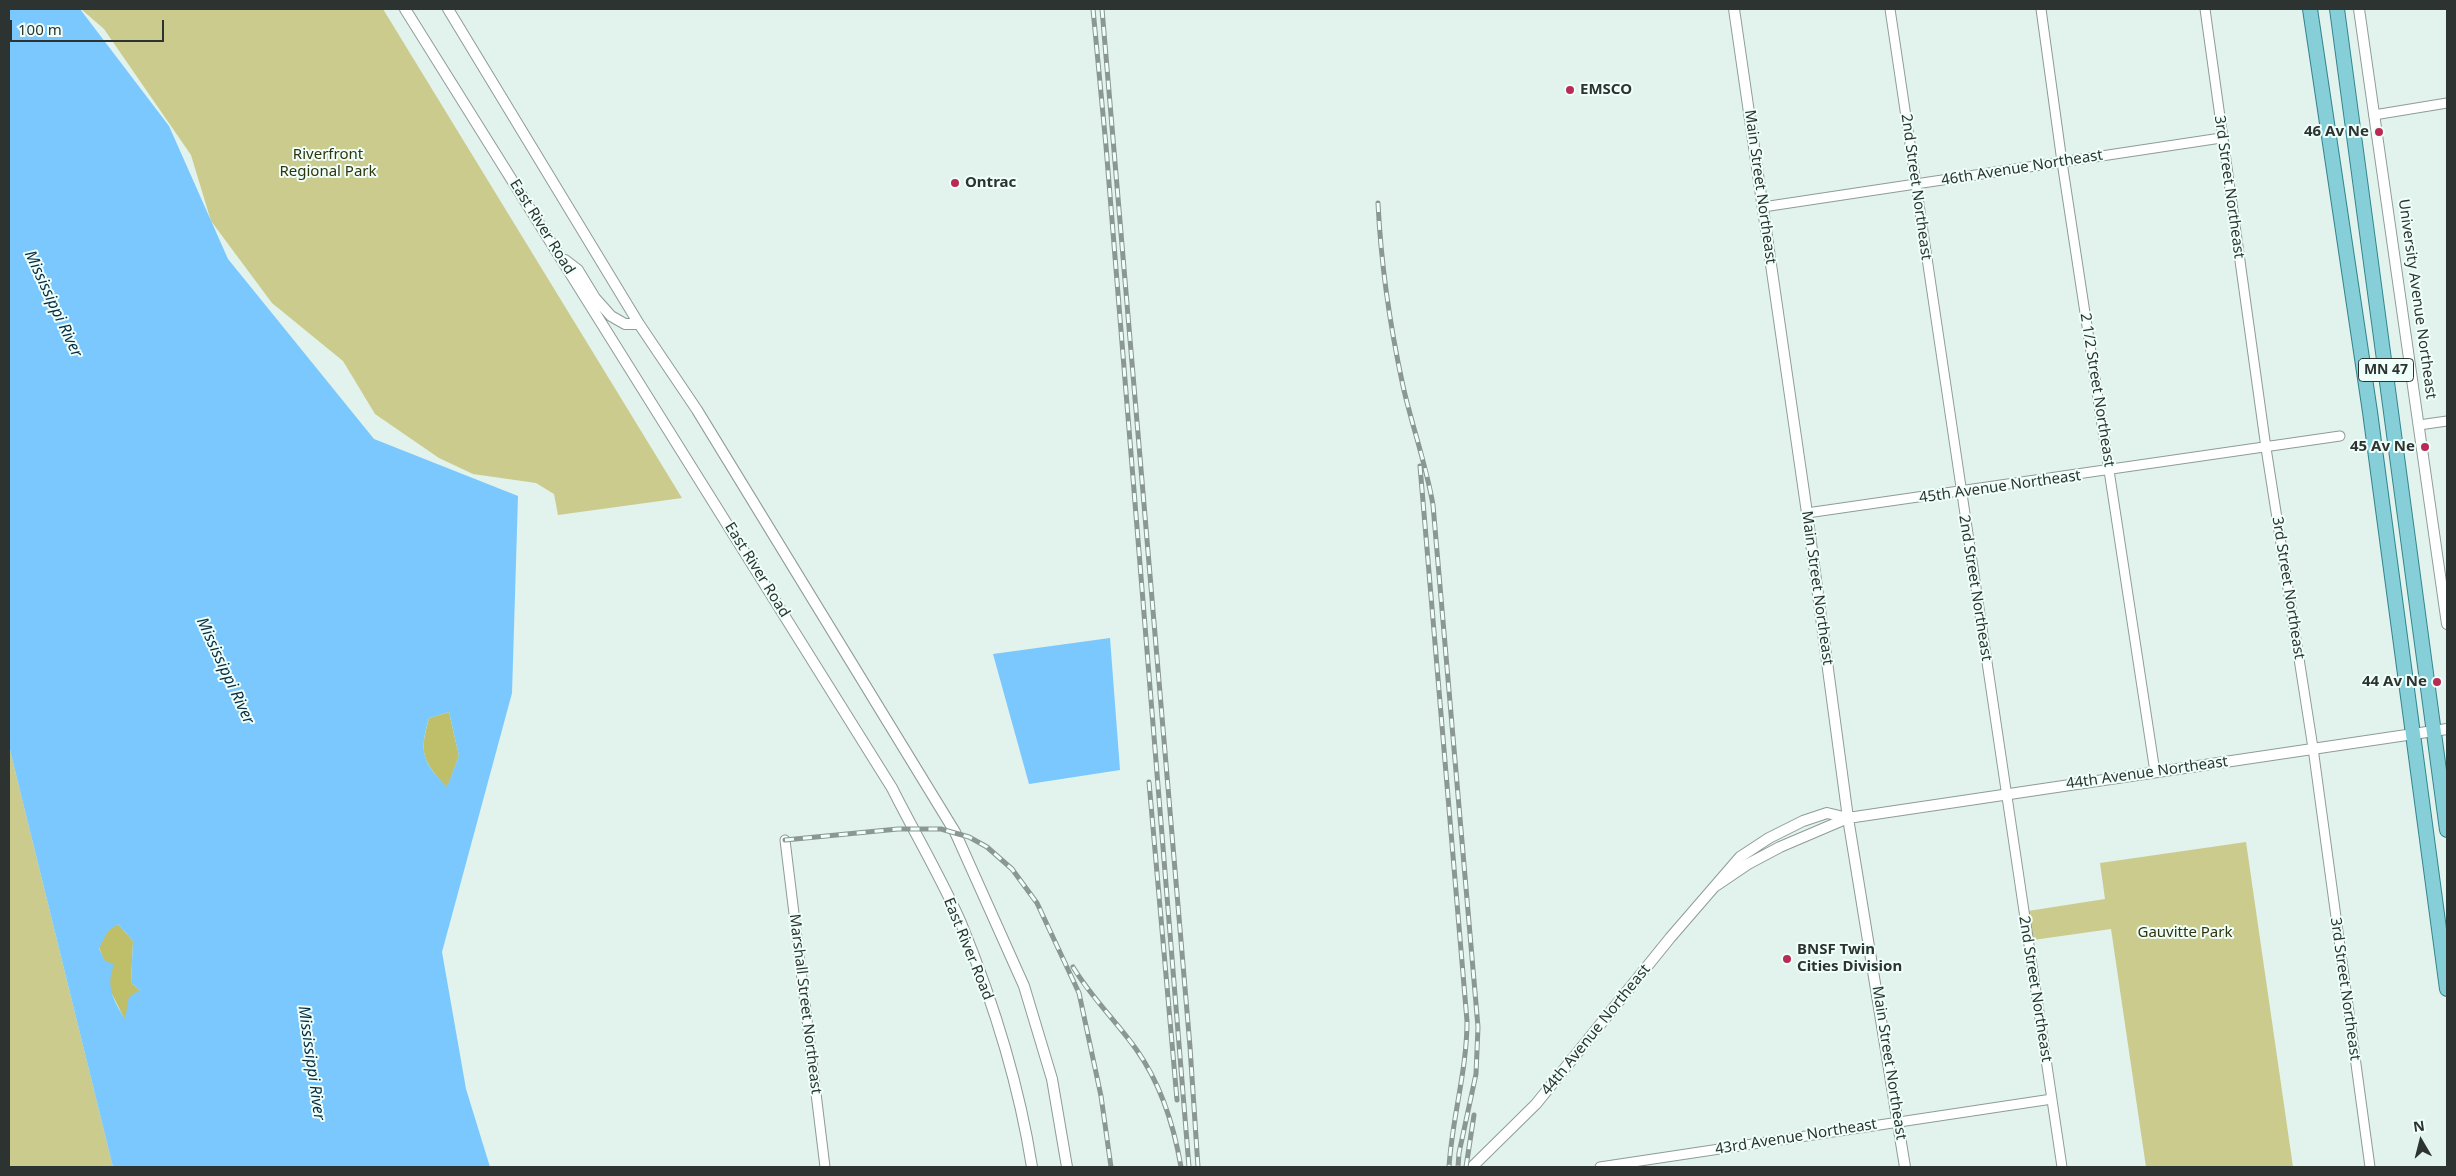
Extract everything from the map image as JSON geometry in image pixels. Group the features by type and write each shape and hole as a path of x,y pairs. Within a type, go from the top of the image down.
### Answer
{"main road":[{"name":"MN 47","path":"2310,9 2370,412 2447,989"},
{"name":"MN 47","path":"2337,9 2441,730 2447,830"}],"street":[{"name":"East River Road","path":"404,9 892,788 960,922 996,1019 1024,1118 1032,1167"},
{"name":"East River Road","path":"448,9 639,324 697,410 955,832 1024,986 1052,1079 1067,1167"},
{"name":"Main Street Northeast","path":"1734,9 1807,513 1848,818 1905,1167"},
{"name":"2nd Street Northeast","path":"1890,9 1960,492 2062,1167"},
{"name":"2 1/2 Street Northeast","path":"2041,9 2062,162 2155,772"},
{"name":"3rd Street Northeast","path":"2205,9 2266,448 2312,748 2370,1167"},
{"name":"University Avenue Northeast","path":"2359,9 2447,624"},
{"path":"2374,115 2447,104"},
{"name":"46th Avenue Northeast","path":"1763,206 2222,138"},
{"path":"560,257 578,270 595,298 611,316 625,324 639,324"},
{"path":"2419,425 2447,421"},
{"name":"45th Avenue Northeast","path":"1807,513 2109,471 2340,436"},
{"name":"44th Avenue Northeast","path":"1472,1167 1536,1104 1670,938 1714,888 1748,864 1780,848 1848,818 2006,793 2441,730"},
{"name":"Marshall Street Northeast","path":"785,840 825,1167"},
{"name":"43rd Avenue Northeast","path":"1600,1167 2052,1099"}],"green space":[{"name":"Riverfront Regional Park","path":"81,9 383,9 682,498 558,515 554,494 536,483 473,474 439,458 375,414 343,361 272,303 211,221 191,155 104,29"},
{"path":"9,746 113,1167 9,1167"},
{"name":"Gauvitte Park","path":"2246,842 2293,1167 2146,1167 2111,929 2033,940 2028,911 2105,899 2100,863"}],"shaded area":[{"path":"449,712 459,756 447,788 428,763 425,756 424,740 429,718"},
{"path":"118,924 133,941 131,983 140,990 125,1020 110,990 109,976 99,947 108,930"}],"water":[{"name":"Mississippi River","path":"9,9 80,9 169,126 228,259 374,439 518,496 512,693 442,952 466,1089 490,1167 113,1167 9,746","holes":["449,712 459,756 447,787 428,763 425,756 424,740 429,718","118,924 133,941 131,983 140,990 129,997 125,1019 112,993 110,980 114,965 104,960 99,948 108,931"]},
{"path":"1110,638 1120,770 1029,784 993,654"}],"railway":[{"path":"1093,9 1106,146 1189,1167"},
{"path":"1102,9 1190,1047 1198,1167"},
{"path":"1378,203 1384,272 1394,341 1410,416 1427,475 1433,505 1478,1027 1476,1074 1459,1153 1458,1167"},
{"path":"1420,466 1467,1021 1465,1058 1449,1167"},
{"path":"1149,782 1177,1100"},
{"path":"785,840 898,829 941,829 969,837 987,847 1012,869 1037,903 1079,993 1101,1096 1111,1167"},
{"path":"1073,967 1088,989 1136,1049 1153,1076 1175,1136 1181,1167"},
{"path":"1466,1167 1474,1115"}],"place":[{"name":"EMSCO","path":"1570,90"},
{"name":"46 Av Ne","path":"2379,132"},
{"name":"Ontrac","path":"955,183"},
{"name":"45 Av Ne","path":"2425,447"},
{"name":"44 Av Ne","path":"2437,682"},
{"name":"BNSF Twin Cities Division","path":"1787,959"}]}
